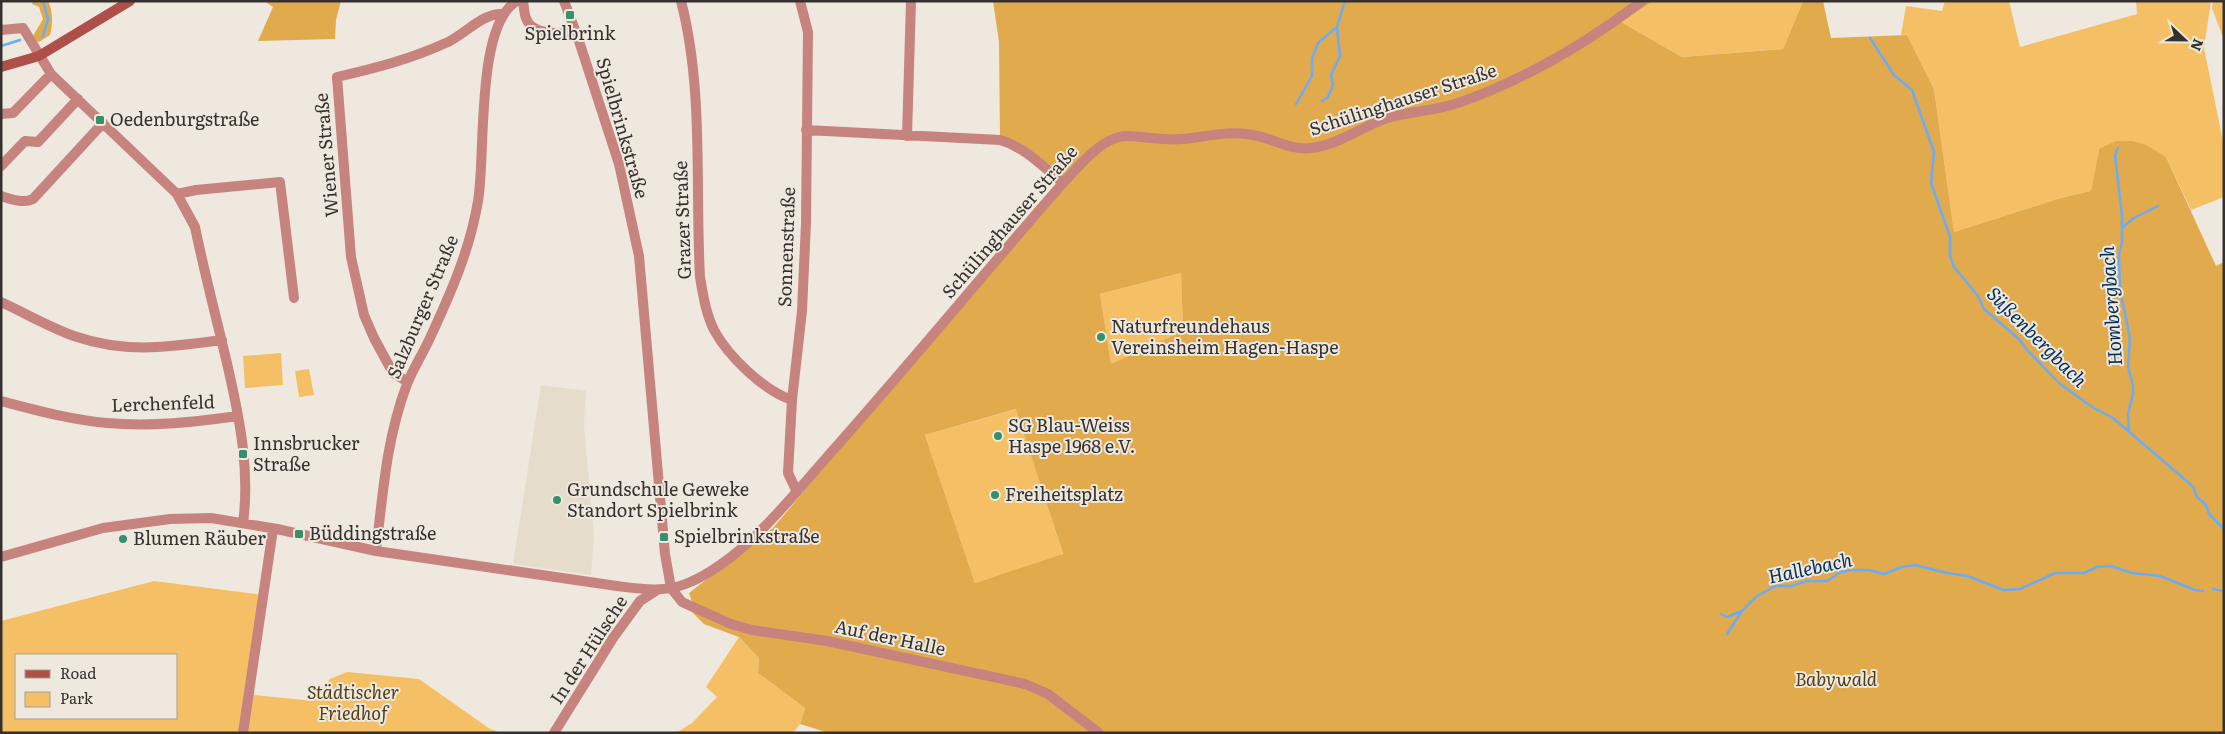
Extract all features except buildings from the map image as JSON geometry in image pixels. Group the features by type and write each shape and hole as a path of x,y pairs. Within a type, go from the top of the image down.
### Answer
{"main road":[{"path":"1,67 39,56 130,1"}],"street":[{"name":"Wiener Straße","path":"408,382 393,373 374,338 364,315 356,283 351,257 337,77 394,64 449,41 494,14 502,14 517,1"},
{"path":"523,1 525,16 531,27 543,32 577,35"},
{"name":"Spielbrinkstraße","path":"564,1 619,164 639,256 665,554 671,588"},
{"name":"Grazer Straße","path":"681,1 690,42 700,277 706,306 715,330 746,369 782,396 792,400"},
{"name":"Sonnenstraße","path":"797,492 788,474 792,400 802,311 806,223 808,32 800,1"},
{"path":"907,136 911,1"},
{"name":"Schülinghauser Straße","path":"671,588 687,584 720,565 760,532 797,492 1063,183 1099,147 1122,136 1180,139 1226,133 1251,134 1299,148 1311,148 1330,144 1388,118 1457,103 1506,84 1546,64 1620,18 1642,1"},
{"name":"Salzburger Straße","path":"376,551 387,454 394,425 408,382 449,296 470,238 478,201 488,65 502,14"},
{"path":"1,30 23,28 51,74 177,194 195,227 238,416 245,475 243,522"},
{"path":"1,114 13,113 51,74"},
{"path":"1,166 25,141 38,142 78,99"},
{"path":"1,196 29,202 104,123"},
{"path":"806,130 1000,140 1012,144 1063,183"},
{"path":"177,194 196,190 280,182 294,298"},
{"path":"1,302 73,336 98,342 152,349 222,340"},
{"name":"Lerchenfeld","path":"1,401 55,414 106,423 162,424 238,416"},
{"path":"1,557 76,535 170,519 211,518 243,522 376,551 656,590 671,588"},
{"path":"243,733 273,529"},
{"name":"Auf der Halle","path":"671,588 682,602 713,618 745,628 827,641 1025,684 1048,694 1099,733"},
{"name":"In der Hülsche","path":"554,733 613,638 640,601 656,590"}],"shaded area":[{"name":"Grundschule Geweke Standort Spielbrink","path":"541,385 586,391 584,426 594,536 591,575 513,564"}],"green space":[{"path":"33,1 48,1 52,13 50,35 39,42 34,40 33,36 43,19 39,7 32,4"},
{"path":"264,1 341,1 336,20 335,39 258,41 273,7"},
{"name":"Babywald","path":"993,1 1654,1 1621,22 1682,57 1783,49 1803,1 1823,1 1831,38 1907,35 1934,89 1954,232 2061,198 2091,191 2099,149 2116,141 2132,141 2146,145 2166,157 2216,266 2224,262 2224,733 829,733 800,724 805,708 758,673 759,658 739,637 704,624 689,609 692,602 689,593 773,528 1063,183 1000,140 999,42","holes":["1181,273 1183,331 1111,364 1100,294","1016,409 1063,554 975,583 925,435"]},
{"path":"1654,1 1803,1 1783,49 1682,57 1621,22"},
{"path":"1945,1 2009,1 2020,47 2137,14 2136,1 2211,1 2204,48 2224,146 2224,197 2191,210 2166,157 2099,149 2091,191 2061,198 1954,232 1934,89 1907,35 1901,35 1906,6 1942,11"},
{"path":"2213,1 2224,1 2224,40 2212,8"},
{"path":"1181,273 1183,331 1111,365 1100,294"},
{"path":"281,353 283,385 245,388 243,356"},
{"path":"309,369 314,395 299,397 295,371"},
{"name":"Freiheitsplatz","path":"1017,409 1063,555 975,583 925,435"},
{"path":"154,581 263,595 244,733 1,733 1,621"},
{"path":"739,637 759,658 758,673 805,708 800,724 793,733 676,733 692,723 717,697 706,687"},
{"name":"Städtischer Friedhof","path":"347,672 419,679 490,729 502,733 247,733 253,695 314,701 330,679"}],"waterway":[{"path":"43,1 48,19 43,36"},
{"path":"1322,101 1328,97 1333,85 1331,75 1340,56 1337,27 1345,1"},
{"path":"1296,104 1312,76 1312,59 1318,43 1337,27"},
{"name":"Süßenbergbach","path":"1870,38 1894,75 1912,90 1934,152 1931,183 1950,237 1950,256 1954,267 1978,296 1984,309 2019,339 2059,383 2092,407 2113,418 2189,483 2194,488 2196,496 2206,505 2209,514 2224,529"},
{"path":"1,46 20,40"},
{"name":"Hombergbach","path":"2118,148 2115,155 2122,216 2122,242 2119,255 2120,289 2130,338 2128,367 2133,385 2133,394 2128,414 2129,432"},
{"path":"2123,227 2134,218 2158,206"},
{"name":"Hallebach","path":"1727,634 1742,611 1756,597 1775,586 1791,586 1807,581 1827,581 1841,572 1852,570 1869,570 1884,574 1902,567 1915,565 1967,576 2004,590 2020,589 2055,573 2084,573 2097,567 2111,566 2132,573 2160,576 2195,590 2203,591"},
{"name":"Hallebach","path":"2213,589 2224,591"},
{"path":"1721,614 1727,617 1742,611"}],"place":[{"name":"Spielbrink","path":"570,15"},
{"name":"Oedenburgstraße","path":"100,120"},
{"name":"Naturfreundehaus Vereinsheim Hagen-Haspe","path":"1101,337"},
{"name":"SG Blau-Weiss Haspe 1968 e.V.","path":"998,436"},
{"name":"Innsbrucker Straße","path":"243,454"},
{"name":"Freiheitsplatz","path":"995,495"},
{"name":"Grundschule Geweke Standort Spielbrink","path":"557,500"},
{"name":"Büddingstraße","path":"299,534"},
{"name":"Spielbrinkstraße","path":"664,537"},
{"name":"Blumen Räuber","path":"123,539"}]}
